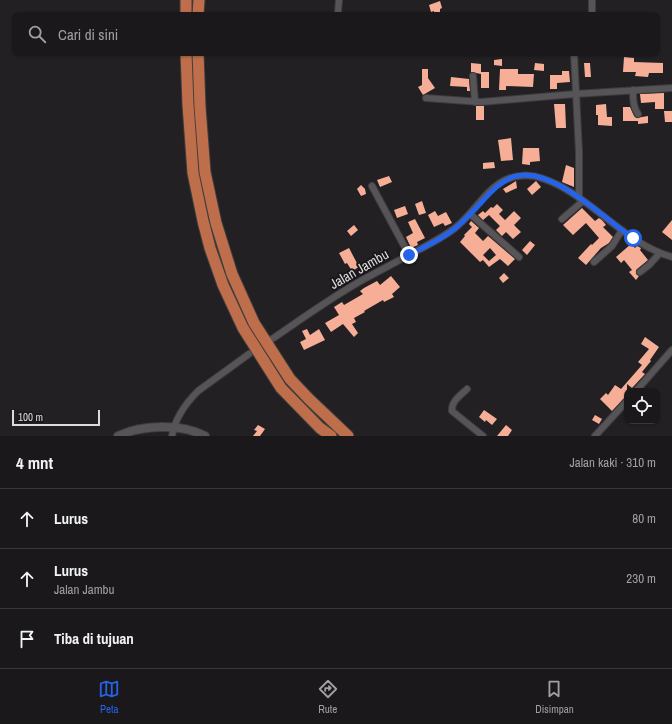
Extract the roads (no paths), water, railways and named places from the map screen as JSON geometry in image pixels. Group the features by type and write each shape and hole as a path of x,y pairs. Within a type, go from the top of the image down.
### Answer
{"highway":[{"path":"186,0 186,12"},
{"path":"198,12 199,0"},
{"path":"186,56 193,173 210,248 223,285 243,328 281,388 320,428 331,436"},
{"path":"198,56 205,172 213,211 232,274 254,323 290,379 309,400 348,436"}],"street":[{"path":"338,12 339,0"},
{"path":"592,0 592,12"},
{"path":"562,219 581,200 574,56"},
{"path":"473,76 475,102"},
{"path":"426,98 481,102 672,88"},
{"path":"633,90 634,104 638,114"},
{"name":"Jalan Jambu","path":"272,339 338,295 442,237 455,228 470,214 488,193 502,182 512,177 528,175 540,178 565,189 622,230 660,253 672,257"},
{"path":"372,186 409,255"},
{"path":"470,214 519,257"},
{"path":"594,262 612,246 622,230"},
{"path":"640,272 660,253"},
{"path":"639,388 672,350"},
{"path":"172,432 181,412 198,391 249,354"},
{"path":"467,388 453,403 451,407 452,411 483,436"},
{"path":"595,436 624,404"},
{"path":"118,436 137,430 158,427 172,432 190,431 205,436"}]}
